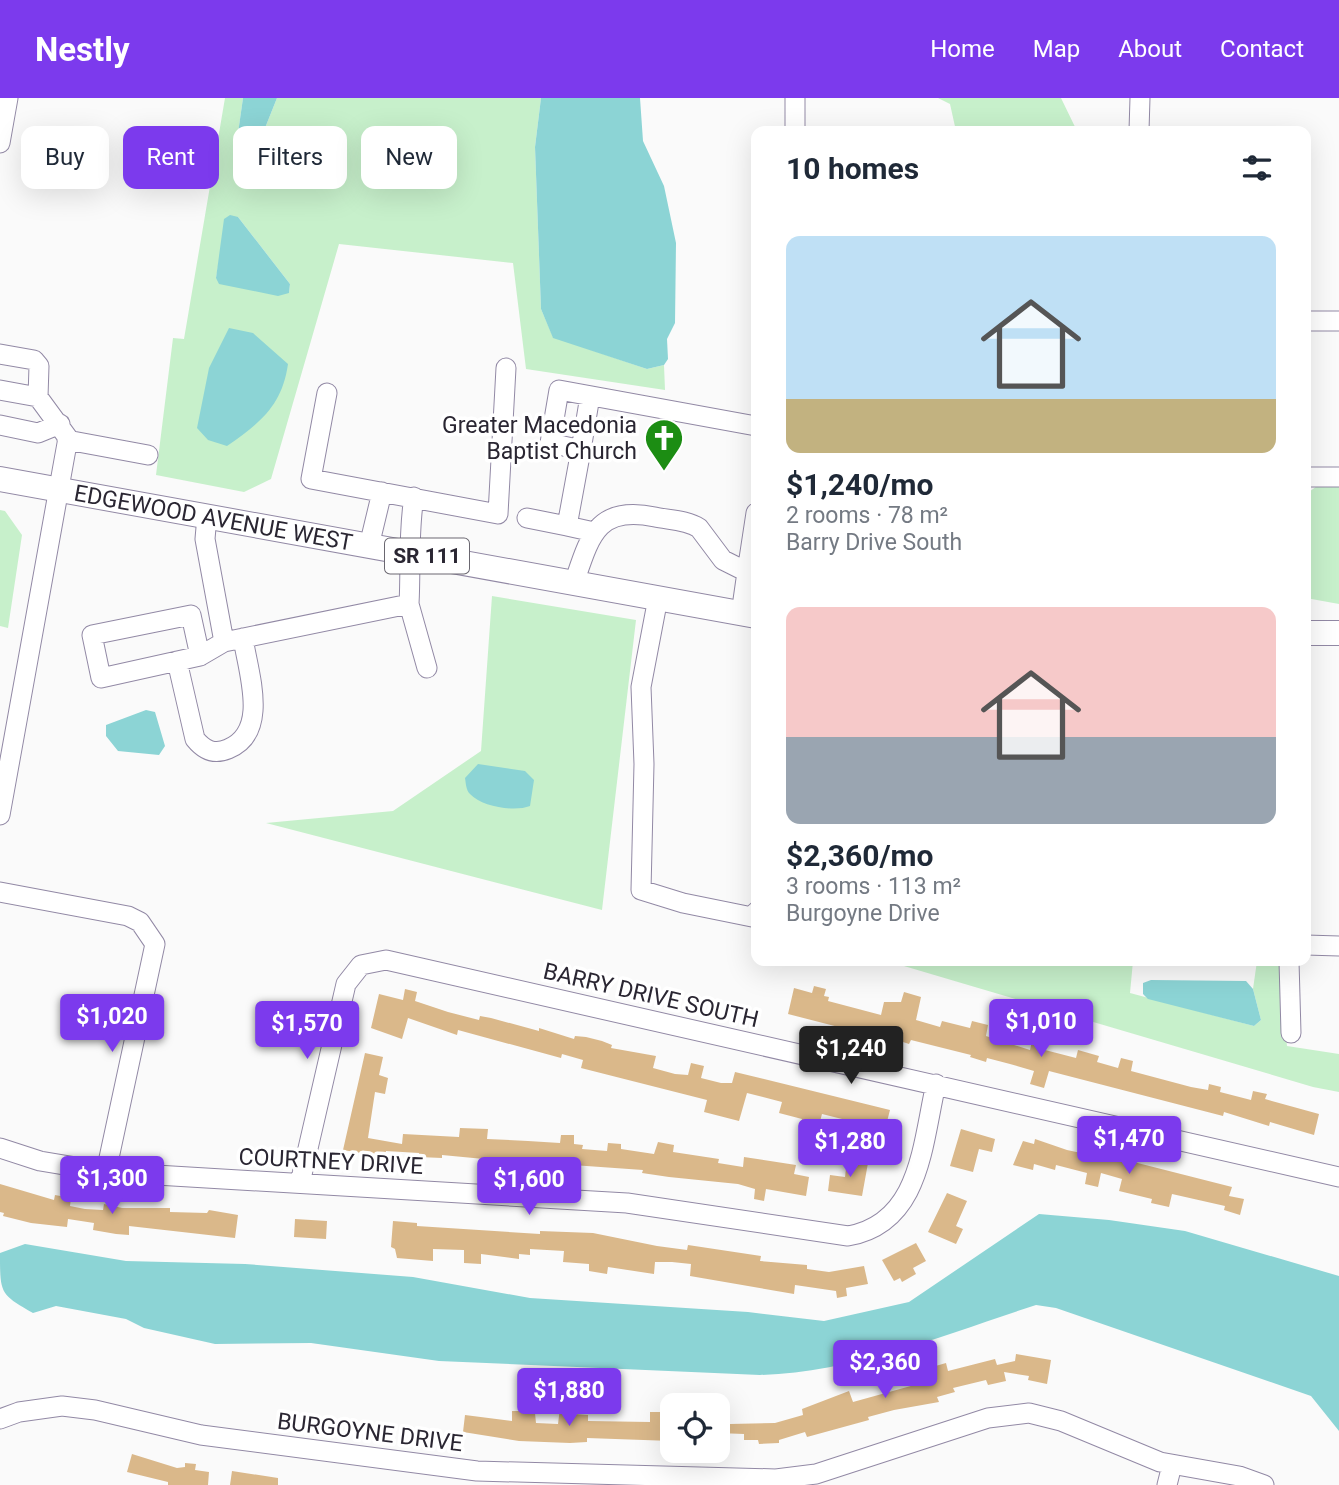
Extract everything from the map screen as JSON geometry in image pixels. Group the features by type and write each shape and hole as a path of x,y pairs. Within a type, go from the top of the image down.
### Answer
{"main road":[{"name":"EDGEWOOD AVENUE WEST","path":"0,480 748,615"},
{"path":"1311,633 1339,633"}],"street":[{"path":"0,143 8,98"},
{"path":"795,98 795,126"},
{"path":"1139,126 1140,98"},
{"path":"1311,321 1339,321"},
{"path":"0,354 34,360 39,366 38,397 64,432 59,491 0,816"},
{"path":"327,393 311,479 498,513 506,368"},
{"path":"0,390 38,397"},
{"path":"581,450 550,443 559,390 751,425"},
{"path":"567,526 590,396"},
{"path":"0,425 38,433 64,432 148,455"},
{"path":"1311,477 1339,477"},
{"path":"369,546 382,492"},
{"path":"414,498 410,524 412,554 409,604 427,668"},
{"path":"574,583 594,532 616,516 632,512 694,525 723,561 747,572"},
{"path":"177,661 195,739 203,749 217,753 230,749 246,736 254,718 205,539 207,516"},
{"path":"527,518 594,532"},
{"path":"748,615 747,572 751,546"},
{"path":"658,598 641,687 644,764 641,890 751,916"},
{"path":"200,656 191,615 92,635 101,678 200,656 233,640 409,604"},
{"path":"0,892 128,916 140,922 150,932 155,944 106,1172"},
{"path":"1311,945 1339,946"},
{"name":"BARRY DRIVE SOUTH","path":"300,1183 346,984 361,965 386,960 1339,1177"},
{"path":"1289,966 1291,1033"},
{"name":"COURTNEY DRIVE","path":"0,1148 40,1161 106,1172 627,1203 848,1236 879,1226 904,1203 912,1186 936,1084"},
{"name":"BURGOYNE DRIVE","path":"0,1419 19,1412 62,1406 95,1410 201,1436 477,1471 635,1481 817,1479 988,1418 1021,1413 1061,1421 1133,1453 1172,1465 1238,1476 1264,1485"},
{"path":"1167,1485 1172,1465"}],"green space":[{"path":"225,98 243,98 239,126 233,126 233,189 347,189 347,126 266,126 277,98 541,98 535,147 541,309 553,337 647,369 664,365 665,390 526,369 513,263 339,244 271,479 244,492 156,475 173,338 184,339 210,189 219,189 219,133","holes":["238,217 290,284 289,293 216,278 221,249"]},
{"path":"938,98 1061,98 1075,126 955,126 950,104"},
{"path":"1320,484 1339,484 1339,604 1311,599 1311,490"},
{"path":"0,510 5,511 22,535 8,628 0,626"},
{"path":"492,596 636,620 602,910 266,823 393,811 481,751"},
{"path":"904,966 1133,966 1130,993 1254,1026 1261,1020 1253,989 1256,966 1279,966 1287,1046 1339,1054 1339,1092 1313,1087"}],"water":[{"path":"243,98 277,98 266,126 239,126"},
{"path":"541,98 640,98 643,141 664,186 676,243 675,323 667,339 668,359 664,365 647,369 553,338 541,309 535,147"},
{"path":"230,215 238,217 290,284 289,293 278,296 219,284 216,278 224,219"},
{"path":"229,328 253,333 288,364 281,391 268,412 227,446 208,440 197,428 209,368"},
{"path":"146,710 155,712 165,746 159,755 118,751 106,736 106,725"},
{"path":"478,764 525,771 534,780 530,806 499,807 482,802 470,794 465,778"},
{"path":"1151,980 1246,981 1253,989 1261,1020 1254,1026 1148,999 1143,994 1143,983"},
{"path":"1039,1214 1109,1220 1185,1231 1339,1276 1339,1431 1311,1396 1056,1308 1036,1305 866,1359 831,1367 760,1375 439,1361 311,1343 215,1344 144,1328 126,1319 56,1306 33,1313 8,1296 1,1277 0,1253 25,1244 126,1261 245,1264 413,1277 530,1298 748,1312 824,1321 909,1302"}],"building":[{"path":"814,986 826,989 824,996 829,997 828,1001 881,1015 884,1002 901,1002 904,992 921,997 916,1020 940,1027 942,1021 970,1028 972,1021 988,1025 986,1036 1030,1050 1032,1041 1046,1045 1045,1050 1076,1058 1078,1050 1099,1056 1097,1062 1118,1068 1121,1058 1133,1061 1131,1071 1191,1087 1208,1090 1209,1084 1221,1087 1220,1092 1251,1100 1253,1091 1267,1094 1265,1099 1319,1114 1314,1135 1270,1122 1269,1126 1224,1112 1223,1116 1049,1071 1044,1088 1030,1084 1034,1071 1010,1064 987,1058 986,1062 970,1057 971,1055 911,1040 909,1044 855,1026 854,1031 788,1014 794,988 812,993"},
{"path":"405,989 417,992 415,1001 448,1012 479,1020 480,1016 491,1018 539,1031 539,1028 574,1039 575,1036 586,1037 612,1045 611,1048 656,1056 653,1068 675,1074 688,1075 691,1063 704,1066 701,1078 721,1083 732,1083 735,1072 890,1110 882,1141 855,1134 858,1123 822,1114 818,1129 800,1124 802,1119 779,1113 782,1102 747,1093 739,1121 704,1112 707,1100 581,1068 583,1060 562,1054 561,1058 458,1030 457,1035 408,1018 402,1039 371,1028 379,994 403,1000"},
{"path":"365,1053 383,1057 379,1075 388,1078 385,1094 375,1092 368,1138 402,1144 403,1134 459,1137 460,1128 488,1129 487,1139 560,1143 561,1135 574,1135 574,1144 583,1145 582,1149 607,1151 608,1143 621,1144 621,1149 654,1154 658,1142 674,1145 673,1152 719,1159 718,1163 743,1167 744,1157 796,1165 794,1174 809,1177 806,1196 766,1189 764,1201 754,1199 755,1189 738,1184 642,1173 643,1170 544,1163 545,1158 514,1157 514,1162 442,1155 442,1158 419,1157 419,1153 386,1151 385,1157 343,1150"},
{"path":"961,1129 995,1139 992,1152 979,1149 973,1172 950,1166"},
{"path":"1035,1139 1067,1150 1114,1160 1114,1157 1232,1187 1229,1196 1244,1199 1240,1215 1224,1210 1225,1206 1172,1194 1169,1207 1151,1203 1152,1199 1119,1191 1122,1179 1101,1173 1098,1187 1085,1184 1087,1173 1056,1165 1055,1170 1034,1164 1033,1170 1013,1165 1023,1141 1034,1144"},
{"path":"847,1160 868,1163 862,1196 828,1191 830,1175 845,1177"},
{"path":"0,1184 54,1200 55,1195 71,1198 70,1206 85,1209 103,1210 104,1204 122,1208 170,1208 170,1212 207,1213 209,1210 238,1215 235,1238 129,1226 129,1235 116,1234 93,1230 94,1223 68,1219 67,1227 31,1223 3,1216 4,1213 0,1212"},
{"path":"947,1193 967,1201 956,1226 963,1229 956,1244 928,1232"},
{"path":"295,1219 327,1221 326,1239 294,1237"},
{"path":"393,1221 417,1223 417,1226 540,1234 540,1231 593,1233 657,1246 687,1250 688,1245 761,1256 760,1261 807,1265 807,1269 829,1272 864,1266 868,1284 846,1288 847,1296 837,1298 836,1291 795,1285 794,1294 690,1276 691,1264 655,1262 654,1274 608,1267 607,1274 589,1271 589,1264 563,1262 564,1251 530,1249 530,1255 519,1254 519,1259 481,1254 481,1264 464,1263 464,1250 433,1249 433,1261 397,1258 395,1249 391,1247"},
{"path":"916,1243 926,1261 913,1268 916,1274 902,1282 900,1278 894,1281 882,1260"},
{"path":"1016,1354 1051,1360 1047,1384 1028,1380 1029,1376 1004,1372 1006,1381 988,1385 986,1380 953,1388 955,1392 937,1397 939,1402 894,1410 868,1417 869,1420 807,1437 805,1432 779,1440 779,1443 759,1444 758,1440 744,1440 744,1434 730,1433 730,1424 775,1423 803,1415 802,1409 849,1391 853,1402 918,1384 935,1376 932,1367 946,1363 948,1371 995,1359 997,1365 1015,1361"},
{"path":"519,1403 534,1403 536,1423 558,1424 560,1408 573,1408 573,1414 588,1415 588,1421 650,1422 650,1412 660,1412 660,1441 587,1438 587,1442 570,1443 519,1441 463,1432 465,1415 512,1421 512,1411 519,1411"},
{"path":"132,1454 177,1468 185,1467 185,1463 196,1464 195,1470 209,1472 208,1485 168,1485 168,1482 127,1472"},
{"path":"232,1471 278,1478 278,1485 230,1485"}],"place":[{"name":"Greater Macedonia Baptist Church","path":"664,472"}]}
